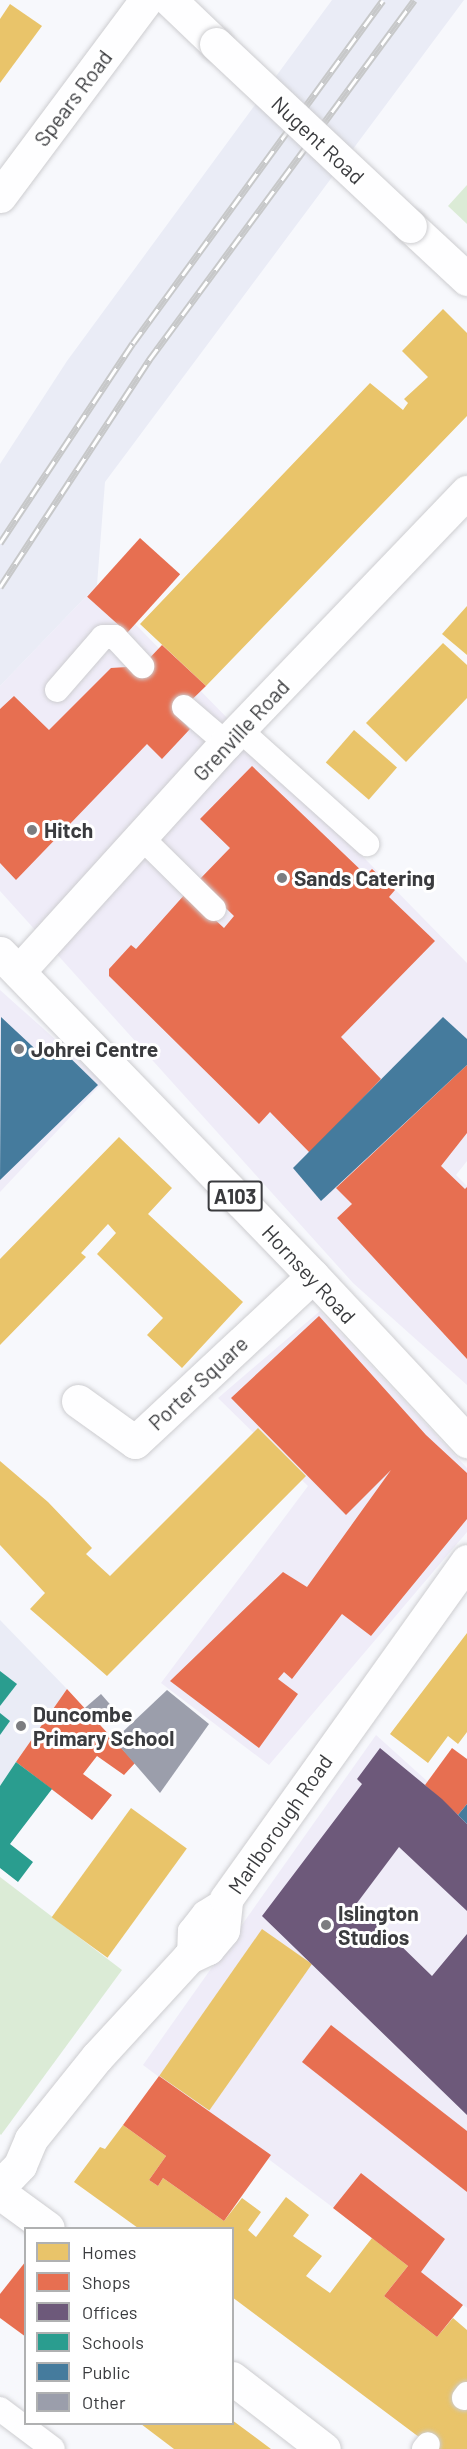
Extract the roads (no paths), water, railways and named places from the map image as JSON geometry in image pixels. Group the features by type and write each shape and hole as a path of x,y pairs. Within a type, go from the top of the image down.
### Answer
{"street":[{"name":"Spears Road","path":"0,196 146,0"},
{"name":"Nugent Road","path":"170,0 467,279"},
{"name":"Grenville Road","path":"7,966 142,838 233,737 467,492"},
{"name":"Hornsey Road","path":"7,966 313,1276 467,1441"},
{"name":"Porter Square","path":"78,1401 135,1442 313,1276"},
{"name":"Marlborough Road","path":"0,2186 20,2165 31,2139 97,2057 189,1956 208,1948 223,1930 226,1899 467,1561"},
{"path":"0,2193 45,2227"},
{"path":"234,2380 324,2449"}],"lane":[{"path":"57,690 104,637 115,637 142,666"},
{"path":"184,707 233,737 367,844"},
{"path":"142,838 214,909"},
{"path":"0,2409 53,2449"}],"railway":[{"path":"0,543 133,343 383,0"},
{"path":"0,587 149,360 414,0"}],"place":[{"name":"Hitch","path":"32,830"},
{"name":"Sands Catering","path":"282,878"},
{"name":"Johrei Centre","path":"19,1049"},
{"name":"Duncombe Primary School","path":"21,1726"},
{"name":"Islington Studios","path":"326,1925"}]}
